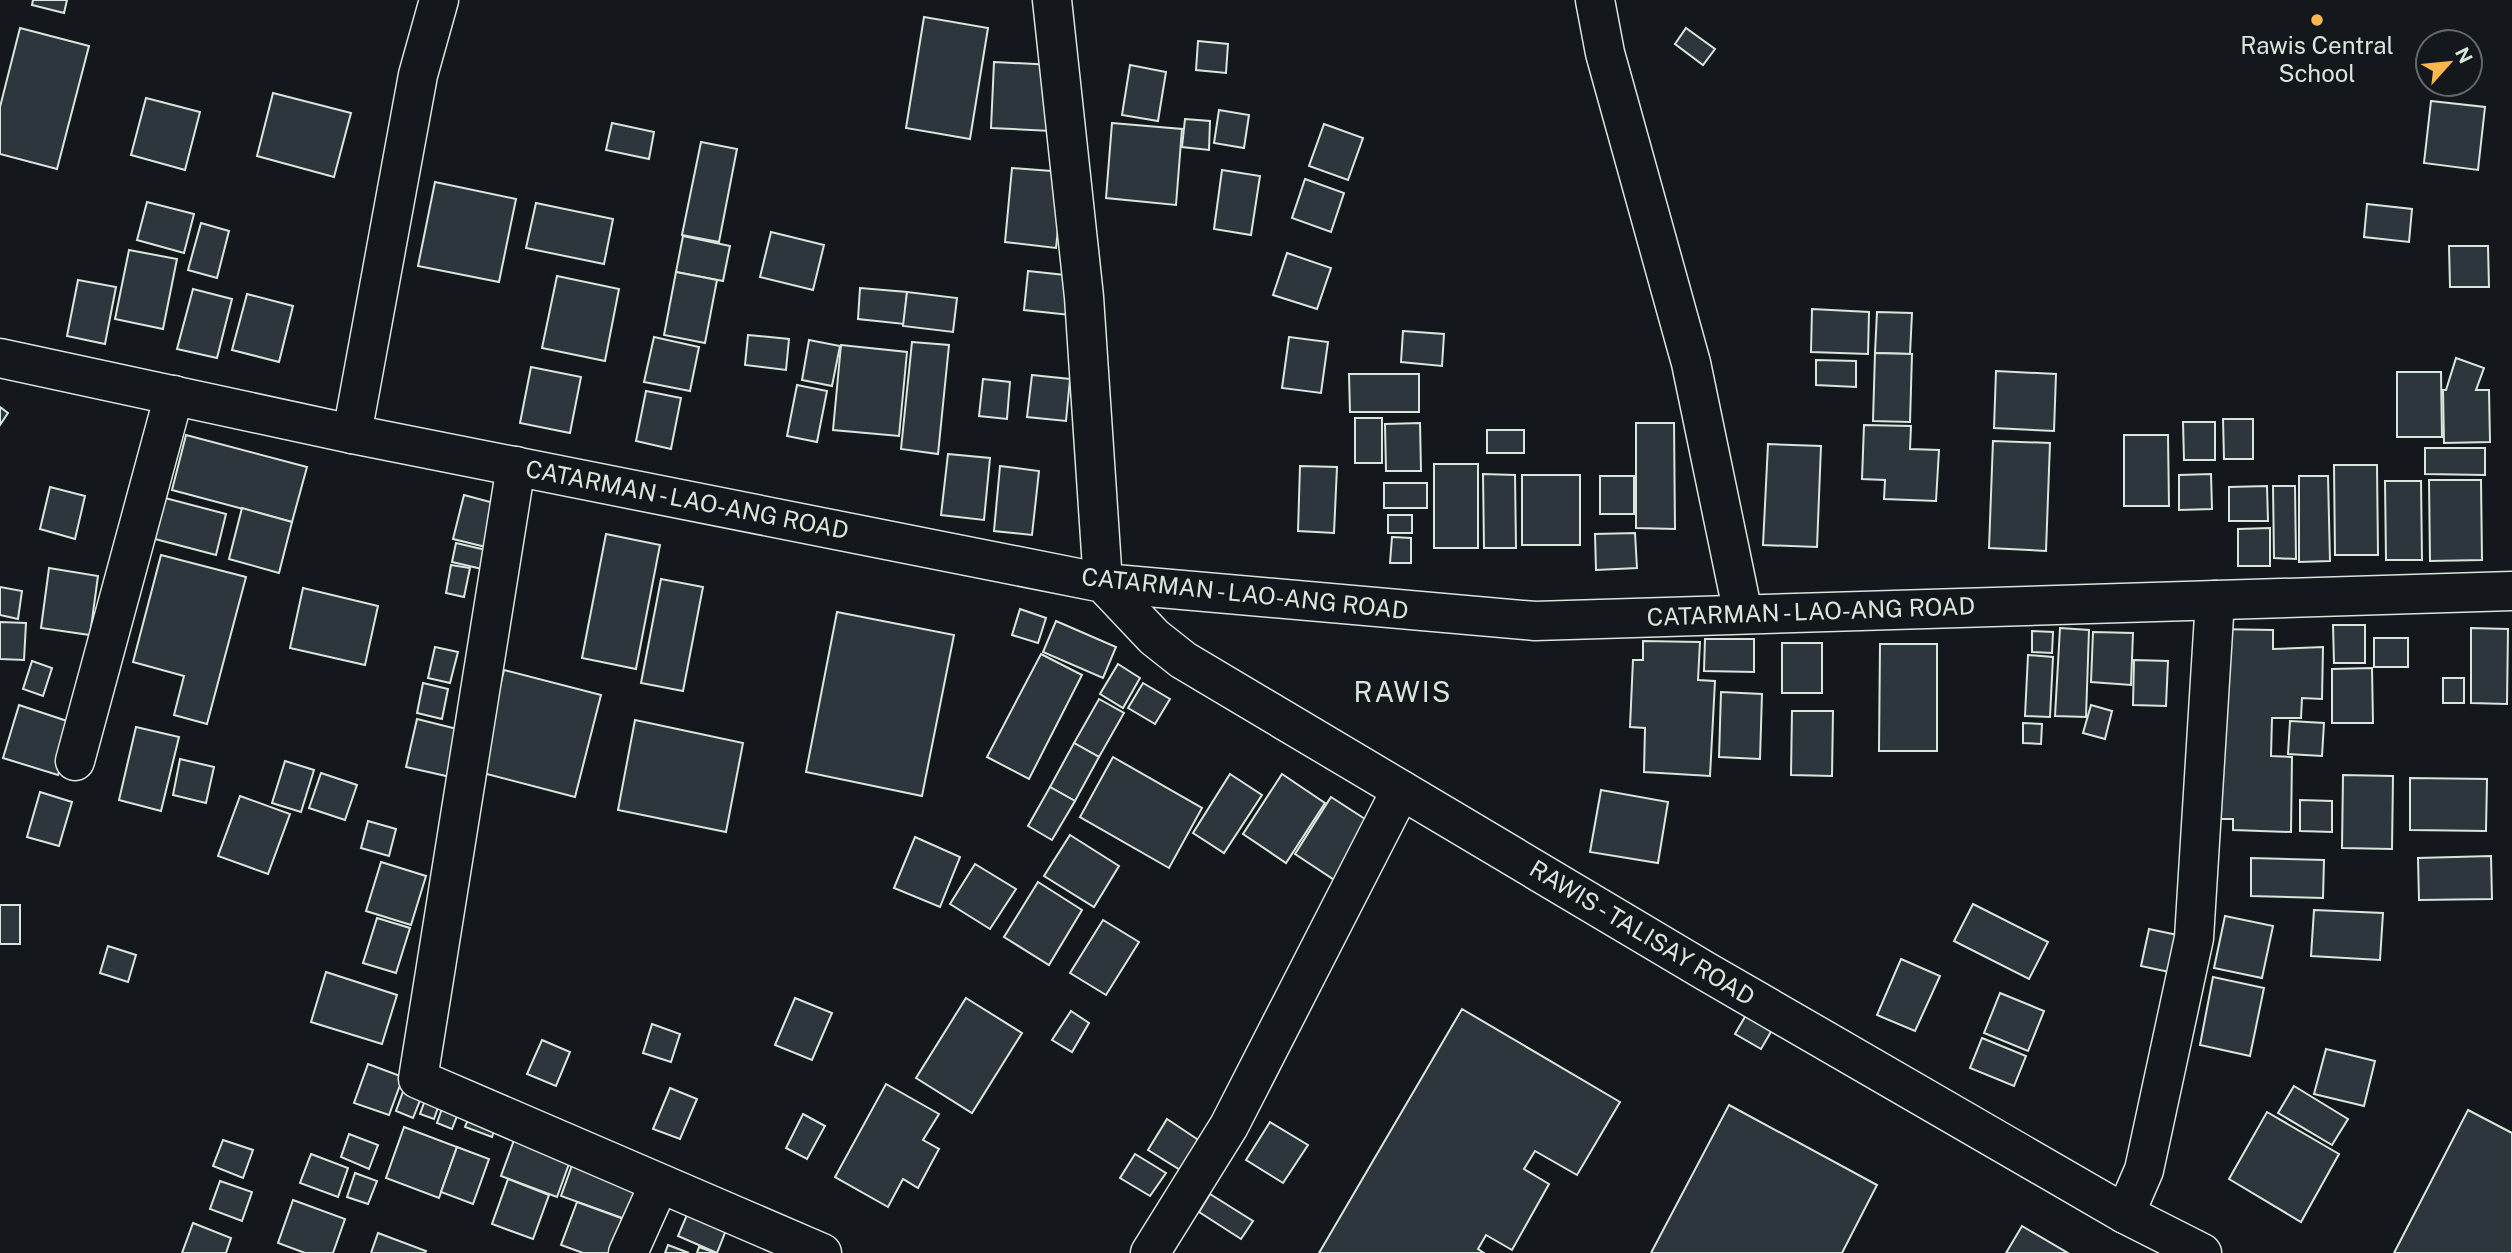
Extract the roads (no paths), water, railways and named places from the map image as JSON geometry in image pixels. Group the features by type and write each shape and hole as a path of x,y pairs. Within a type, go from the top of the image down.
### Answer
{"street":[{"path":"352,433 418,75 439,0"},
{"path":"1052,0 1084,297 1103,583"},
{"path":"1595,0 1605,53 1691,363 1743,614"},
{"name":"CATARMAN - LAO-ANG ROAD","path":"0,358 352,433 1103,583 1535,621 2512,591"},
{"path":"75,761 174,395"},
{"path":"516,466 418,1079 822,1253"},
{"name":"RAWIS - TALISAY ROAD","path":"1103,583 1154,638 1183,660 1718,979 2125,1214 2202,1253"},
{"path":"2125,1214 2144,1170 2194,938 2215,600"},
{"path":"1150,1253 1229,1126 1401,790"},
{"path":"628,1253 659,1184"}],"place":[{"name":"Rawis Central School","path":"2317,20"}],"district":[{"name":"RAWIS","path":"1403,692"}]}
